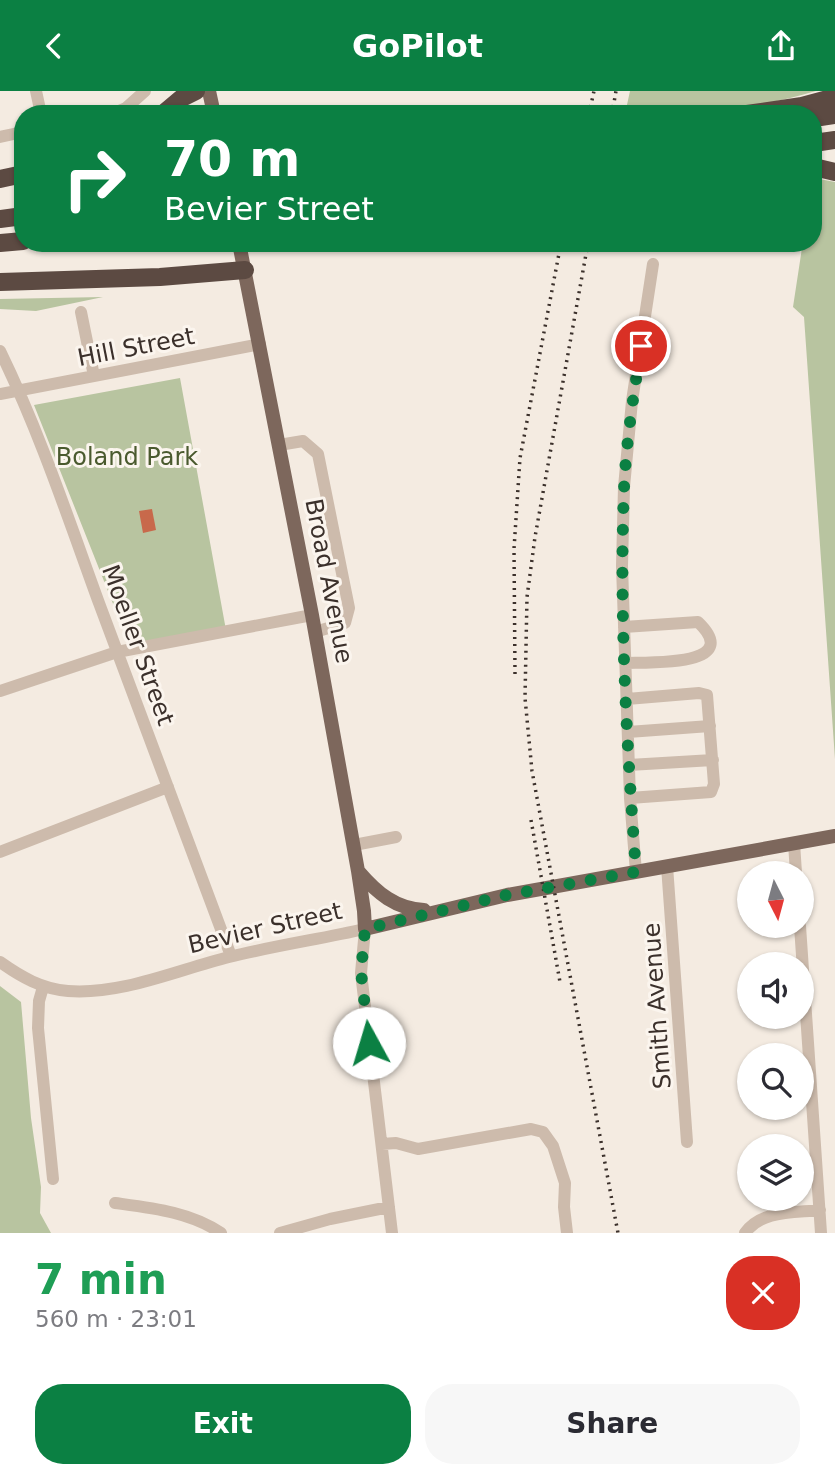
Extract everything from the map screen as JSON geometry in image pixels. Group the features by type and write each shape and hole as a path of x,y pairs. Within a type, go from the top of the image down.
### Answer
{"highway":[{"path":"174,105 196,91"},
{"path":"806,105 835,97"},
{"path":"0,282 160,277 245,270"}],"main road":[{"name":"Broad Avenue","path":"241,252 312,615 354,845 365,911 365,929"},
{"name":"Bevier Street","path":"365,929 446,908 835,836"},
{"path":"358,871 372,887 393,902 417,910 446,908"}],"street":[{"path":"129,105 145,91"},
{"path":"636,872 630,798 623,553 627,445 653,264"},
{"path":"81,312 94,376"},
{"name":"Hill Street","path":"0,394 260,344"},
{"name":"Moeller Street","path":"0,351 19,390 66,506 117,652 231,956"},
{"path":"279,445 303,441 318,454 349,608 345,623 315,632"},
{"path":"0,691 117,652 312,615"},
{"path":"624,627 698,622 708,632 710,642 705,654 693,660 625,663"},
{"path":"626,699 698,693 707,695 714,784 711,792 630,798"},
{"path":"628,732 710,726"},
{"path":"629,765 713,760"},
{"path":"0,852 168,787"},
{"path":"354,845 396,837"},
{"path":"794,843 795,861"},
{"name":"Smith Avenue","path":"667,866 687,1142"},
{"path":"365,929 361,972 392,1233"},
{"name":"Bevier Street","path":"0,962 43,987 86,992 111,988 231,956 365,929"},
{"path":"801,938 821,1233"},
{"path":"43,987 39,1001 38,1028 53,1179"},
{"path":"382,1144 396,1143 418,1149 531,1129 543,1132 553,1146 565,1183 567,1233"},
{"path":"116,1203 183,1215 207,1223 221,1233"},
{"path":"280,1233 389,1207"},
{"path":"746,1233 753,1223 775,1215 820,1210"}],"green space":[{"path":"630,91 816,91 756,105 627,105"},
{"path":"822,180 835,182 835,759 804,317 793,307 801,252 822,252"},
{"path":"103,297 36,311 0,309 0,299"},
{"name":"Boland Park","path":"180,378 226,630 131,649 34,405"},
{"path":"0,986 21,1002 31,1118 41,1187 40,1213 51,1233 0,1233"}],"building":[{"path":"152,509 156,530 143,533 139,511"}],"railway":[{"path":"591,105 594,91"},
{"path":"614,105 616,91"},
{"path":"515,674 514,549 520,458 559,252"},
{"path":"586,252 535,537 527,597 525,698 532,771 618,1233"},
{"path":"531,820 560,982"}],"route":[{"path":"369,1043 361,972 365,929 507,895 636,872 631,822 622,566 627,445 641,346"}]}
